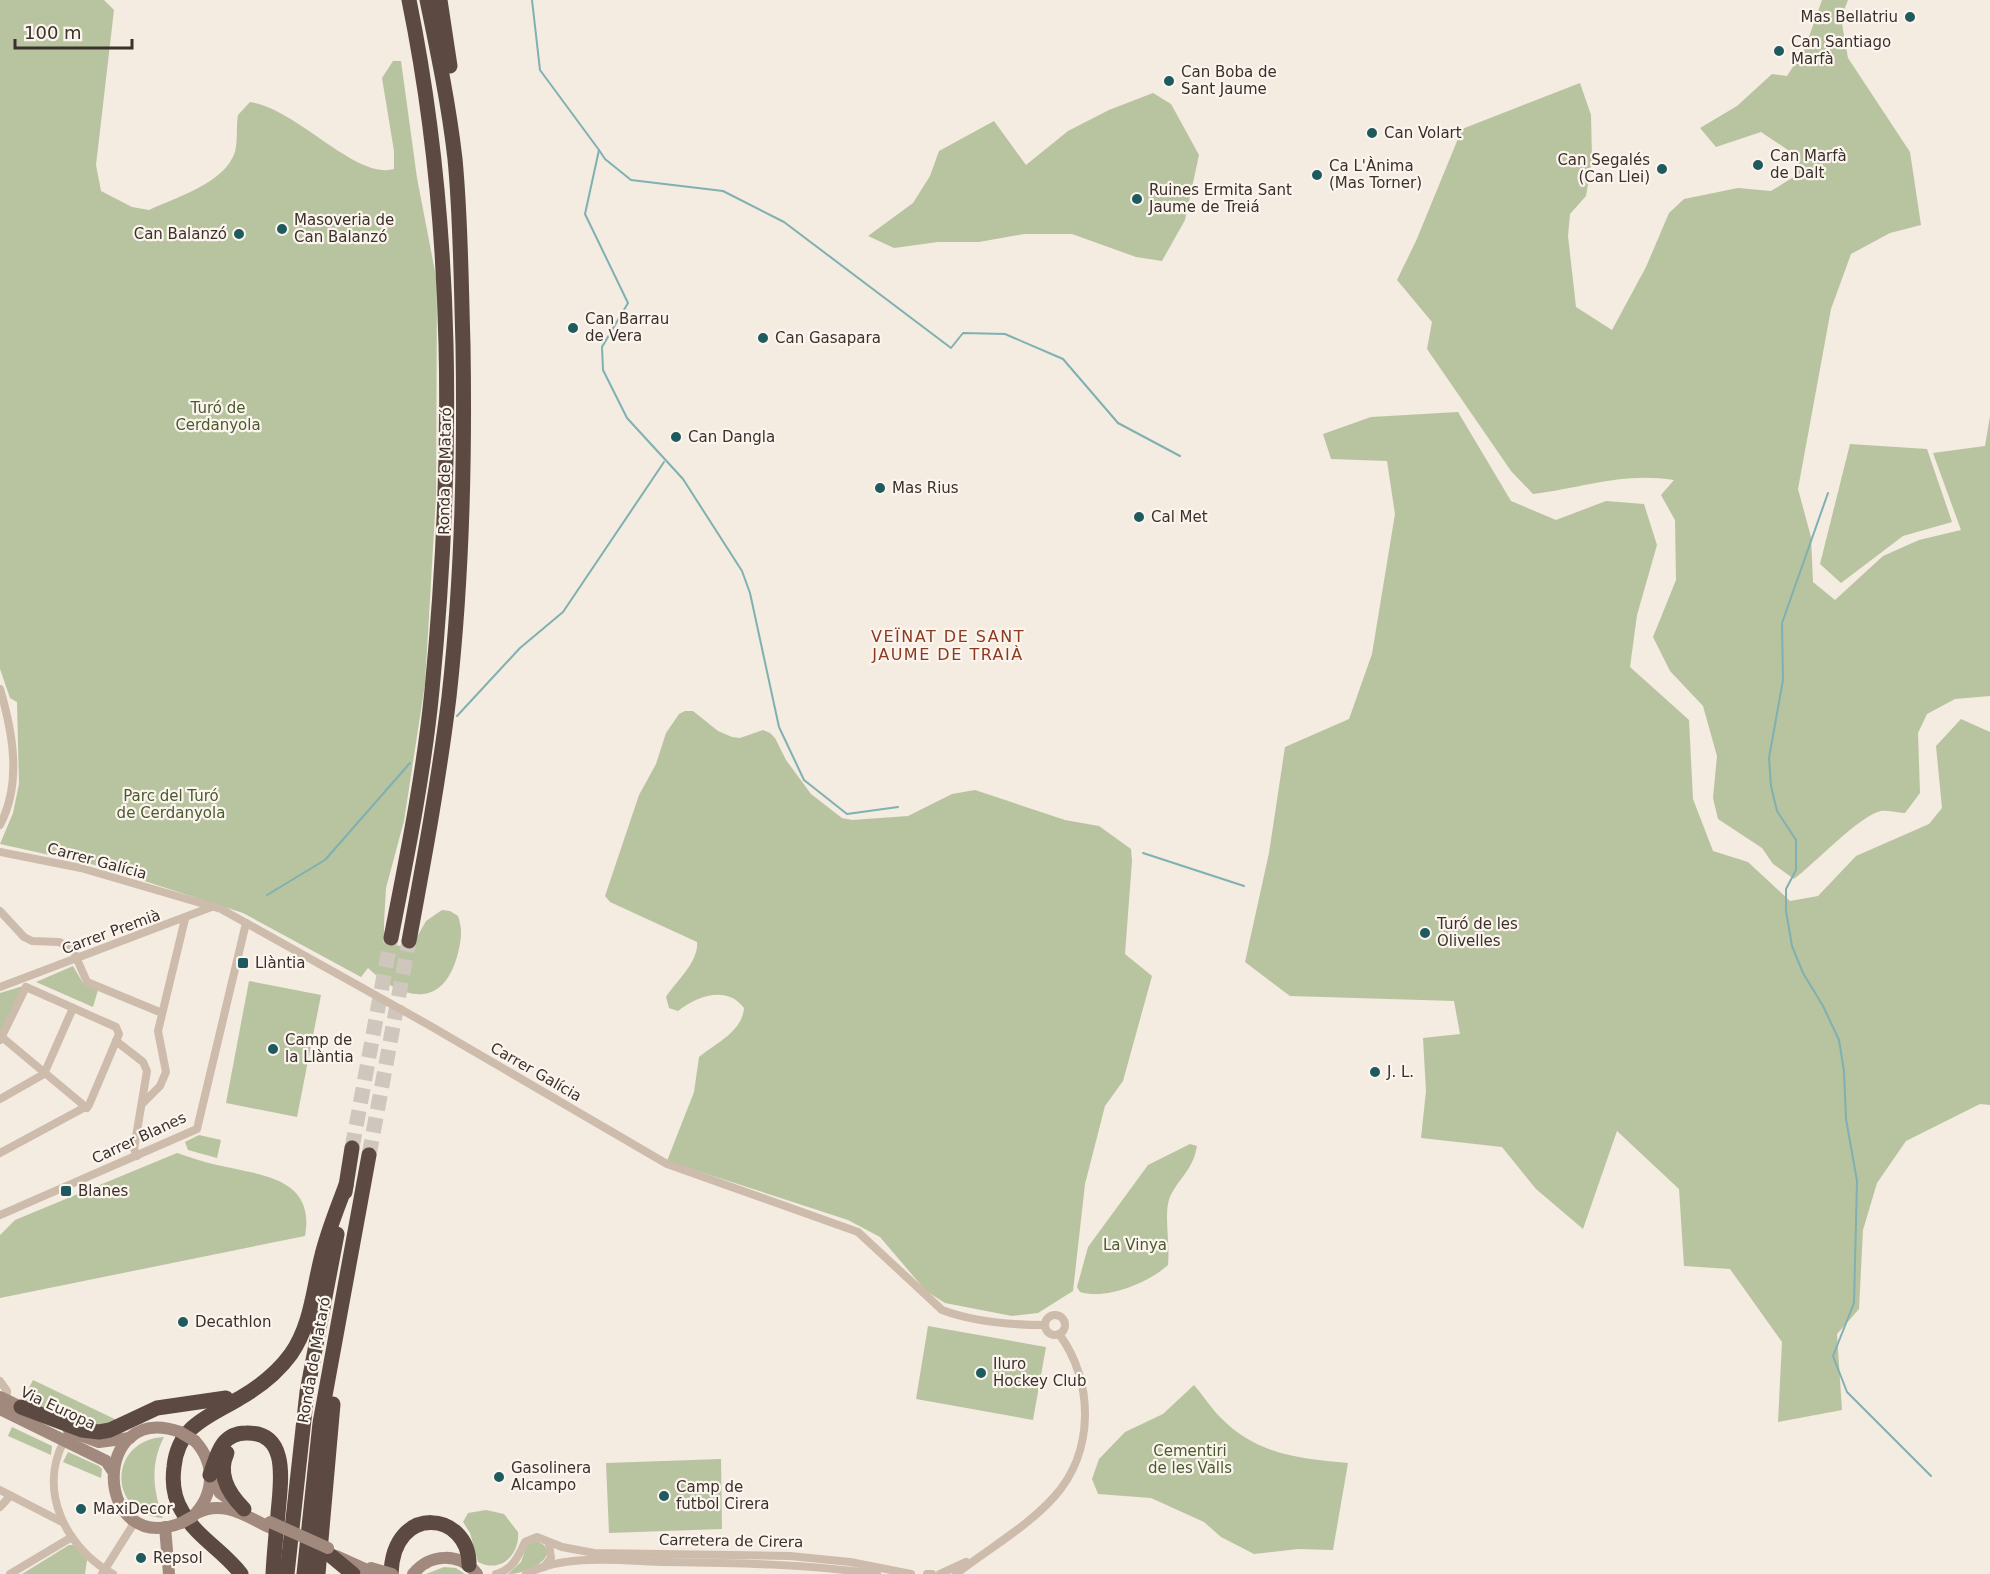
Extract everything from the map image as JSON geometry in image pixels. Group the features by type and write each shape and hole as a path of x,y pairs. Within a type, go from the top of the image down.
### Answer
{"highway":[{"path":"400,0 418,78 442,268"},
{"name":"Ronda de Mataró","path":"391,938 413,825 434,668 443,542 446,415 442,268 425,80 409,0"},
{"name":"Ronda de Mataró","path":"408,941 430,828 449,696 461,548 464,418 455,160 443,77 427,0"},
{"path":"440,0 461,161 458,212"},
{"path":"241,1574 189,1522 180,1509 173,1481 176,1455 192,1428 209,1413 247,1393 279,1368 304,1331 322,1257 346,1185 352,1148"},
{"name":"Ronda de Mataró","path":"304,1574 320,1423 369,1155"},
{"name":"Ronda de Mataró","path":"286,1574 308,1392 346,1185"},
{"path":"320,1574 323,1540 321,1528 336,1379 356,1259 358,1219"},
{"path":"5,1406 82,1430 99,1432 110,1430 157,1408 208,1402 247,1393"},
{"path":"210,1476 218,1450 226,1440 242,1433 254,1434 269,1441 279,1455 282,1467 273,1574"},
{"path":"244,1509 229,1491 223,1469 227,1453 240,1441 256,1440 269,1449 275,1461 280,1497"},
{"path":"395,1574 392,1555 397,1541 410,1529 425,1523 441,1524 456,1533 466,1548 476,1571"},
{"path":"328,1552 353,1574"}],"street":[{"path":"0,689 10,730 13,769 9,806 0,825"},
{"name":"Carrer Galícia","path":"0,852 81,868 214,906 427,1024 667,1164 858,1232 942,1310 978,1319 1045,1325"},
{"name":"Carrer Premià","path":"0,987 25,983 77,959 214,906"},
{"path":"0,912 12,925 33,941 66,945 77,959 87,982 162,1013"},
{"path":"143,1103 160,1086 166,1072 158,1039 162,1013 185,919"},
{"name":"Carrer Blanes","path":"0,1215 197,1129 246,923"},
{"path":"0,927 12,925"},
{"path":"87,1108 1,1039 25,983 116,1027 118,1037 143,1062 147,1077 134,1149 137,1156"},
{"path":"0,1099 44,1074 73,1008"},
{"path":"0,1153 87,1108 118,1037"},
{"path":"1050,1316 1061,1317 1065,1326 1059,1334 1049,1333 1045,1325 1050,1316"},
{"path":"956,1574 1035,1515 1055,1497 1069,1475 1082,1442 1086,1412 1084,1390 1078,1368 1059,1334"},
{"name":"Via Europa","path":"0,1381 7,1391 5,1406"},
{"name":"Via Europa","path":"5,1406 86,1439 110,1442 131,1438"},
{"name":"Via Europa","path":"5,1406 64,1441 106,1461 112,1470"},
{"path":"169,1429 190,1437 205,1455 210,1476 209,1503 188,1518 165,1527 147,1525 136,1520 126,1512 115,1496 112,1470 118,1452 131,1438 146,1430 169,1429"},
{"path":"64,1441 58,1453 54,1489 57,1511 83,1552 103,1572 114,1574"},
{"path":"210,1476 226,1499 271,1525"},
{"path":"0,1490 62,1522"},
{"path":"0,1507 10,1496"},
{"path":"209,1503 271,1525 373,1571 395,1574 428,1558 454,1558 476,1571"},
{"path":"103,1572 136,1520"},
{"path":"165,1527 169,1574"},
{"path":"10,1574 72,1537"},
{"name":"Carretera de Cirera","path":"496,1574 510,1568 528,1540 540,1538 549,1544 594,1552 810,1558 886,1568 910,1574"},
{"path":"537,1574 552,1553 549,1544"},
{"path":"940,1574 982,1554"},
{"path":"965,1574 982,1554"},
{"path":"413,1574 426,1562 437,1558"},
{"name":"Carretera de Cirera","path":"526,1574 544,1566 593,1560 811,1565 877,1574"},
{"path":"927,1574 932,1574"}],"green space":[{"name":"Turó de Cerdanyola","path":"0,0 104,0 114,10 96,165 101,191 132,207 149,210 199,188 211,181 230,163 235,152 238,115 250,102 268,107 287,117 362,164 379,170 394,169 394,151 382,78 393,61 401,61 417,178 437,282 436,496 425,684 404,821 386,888 384,932 396,945 405,947 413,944 426,921 442,910 450,911 458,916 461,935 452,971 443,984 433,991 421,994 409,993 395,988 368,968 361,977 243,913 95,865 0,844 13,813 19,784 17,702 10,698 0,669"},
{"path":"1822,0 1848,0 1841,18 1848,58 1910,152 1921,225 1890,233 1851,254 1831,309 1798,489 1811,537 1813,582 1835,600 1883,556 1919,540 1961,530 1933,453 1985,446 1990,416 1990,696 1955,699 1927,714 1918,733 1920,793 1905,813 1881,811 1872,814 1794,879 1773,864 1762,848 1718,819 1713,798 1717,756 1703,706 1670,671 1653,637 1676,580 1675,520 1661,495 1674,480 1620,479 1533,494 1511,471 1427,349 1432,322 1397,280 1416,241 1462,129 1580,83 1591,115 1592,159 1586,196 1570,214 1568,236 1576,307 1612,330 1646,267 1669,213 1684,199 1738,188 1771,191 1795,176 1800,158 1761,132 1716,147 1700,128 1737,106 1772,74 1787,76 1805,48"},
{"path":"1153,93 1171,104 1199,155 1185,220 1162,261 1136,257 1072,234 1024,234 979,242 938,242 894,248 868,236 913,203 930,176 939,151 994,121 1026,165 1068,131 1109,110"},
{"path":"1458,412 1511,501 1556,520 1606,501 1644,504 1657,545 1637,615 1630,667 1689,720 1693,799 1713,851 1748,862 1790,901 1818,896 1856,856 1929,824 1942,808 1936,746 1961,719 1990,732 1990,1105 1980,1104 1906,1141 1877,1183 1863,1230 1859,1309 1837,1334 1842,1410 1778,1422 1782,1342 1730,1269 1684,1266 1679,1189 1617,1131 1583,1229 1536,1189 1502,1147 1421,1138 1426,1091 1423,1038 1460,1034 1454,1001 1290,996 1245,962 1269,853 1285,747 1349,719 1372,654 1395,514 1387,461 1331,459 1323,434 1371,417"},
{"path":"1850,444 1927,449 1952,522 1903,536 1841,583 1820,564"},
{"path":"693,711 718,731 732,737 740,738 763,730 770,733 811,794 842,818 852,820 908,816 952,794 975,790 1065,820 1099,826 1131,849 1125,954 1152,976 1123,1081 1105,1106 1085,1184 1073,1291 1038,1313 1012,1316 945,1303 926,1291 880,1237 848,1220 667,1161 694,1092 699,1057 739,1024 744,1008 729,997 712,995 694,1001 678,1011 669,1008 666,997 691,964 697,949 697,942 610,902 605,896 639,795 656,764 666,733 679,714"},
{"path":"73,966 83,983 98,990 93,1007 36,982"},
{"name":"Camp de la Llàntia","path":"249,981 321,995 297,1117 226,1103"},
{"path":"23,986 0,1038 0,993"},
{"path":"199,1135 221,1140 217,1158 188,1150 185,1142"},
{"name":"La Vinya","path":"1190,1144 1197,1146 1195,1155 1168,1204 1168,1265 1138,1284 1114,1292 1091,1294 1080,1292 1077,1287 1088,1247 1148,1165"},
{"path":"177,1153 212,1164 266,1176 293,1190 302,1201 306,1216 305,1236 0,1298 0,1235 15,1220"},
{"name":"Iluro Hockey Club","path":"928,1326 1046,1347 1033,1420 916,1399"},
{"path":"33,1380 121,1422 82,1427 23,1400"},
{"name":"Cementiri de les Valls","path":"1194,1385 1220,1417 1249,1440 1295,1456 1348,1463 1333,1550 1298,1549 1254,1554 1221,1537 1204,1522 1151,1498 1098,1494 1092,1479 1099,1459 1125,1432 1163,1414"},
{"path":"12,1427 52,1446 51,1455 8,1436"},
{"path":"164,1437 157,1457 154,1477 163,1518 145,1513 132,1504 124,1491 122,1477 124,1463 132,1450 146,1441"},
{"path":"68,1452 99,1466 102,1469 101,1478 63,1462"},
{"name":"Camp de futbol Cirera","path":"721,1459 722,1529 609,1533 606,1463"},
{"path":"486,1510 504,1514 518,1532 516,1548 501,1564 486,1565 478,1562 470,1533 463,1522 468,1513"},
{"path":"537,1541 544,1545 548,1552 546,1557 526,1571 508,1574 521,1562 527,1545"},
{"path":"69,1545 74,1545 87,1560 85,1574 22,1574"},
{"path":"444,1567 456,1568 465,1574 426,1574"}],"waterway":[{"path":"532,0 540,70 599,150 585,214 628,303 602,347 603,370 627,418 683,479 742,571 750,593 779,727 804,780 847,814 898,807"},
{"path":"599,150 605,159 631,180 723,191 784,222 951,348 963,333 1005,334 1063,359 1118,423 1180,456"},
{"path":"457,716 520,648 563,612 664,462"},
{"path":"1828,493 1782,623 1783,680 1769,758 1771,786 1777,811 1796,840 1796,870 1786,889 1786,911 1792,946 1803,973 1823,1006 1839,1040 1844,1071 1846,1119 1857,1181 1854,1303 1833,1356 1847,1392 1931,1476"},
{"path":"267,895 325,860 410,763"},
{"path":"1143,853 1244,886"}],"tunnel":[{"path":"352,1148 391,938"},
{"path":"369,1155 409,941"}],"place":[{"name":"Mas Bellatriu","path":"1910,17"},
{"name":"Can Santiago Marfà","path":"1779,51"},
{"name":"Can Boba de Sant Jaume","path":"1169,81"},
{"name":"Can Volart","path":"1372,133"},
{"name":"Can Marfà de Dalt","path":"1758,165"},
{"name":"Can Segalés (Can Llei)","path":"1662,169"},
{"name":"Ca L'Ànima (Mas Torner)","path":"1317,175"},
{"name":"Ruines Ermita Sant Jaume de Treiá","path":"1137,199"},
{"name":"Masoveria de Can Balanzó","path":"282,229"},
{"name":"Can Balanzó","path":"239,234"},
{"name":"Can Barrau de Vera","path":"573,328"},
{"name":"Can Gasapara","path":"763,338"},
{"name":"Can Dangla","path":"676,437"},
{"name":"Mas Rius","path":"880,488"},
{"name":"Cal Met","path":"1139,517"},
{"name":"Turó de les Olivelles","path":"1425,933"},
{"name":"Llàntia","path":"243,963"},
{"name":"Camp de la Llàntia","path":"273,1049"},
{"name":"J. L.","path":"1375,1072"},
{"name":"Blanes","path":"66,1191"},
{"name":"Decathlon","path":"183,1322"},
{"name":"Iluro Hockey Club","path":"981,1373"},
{"name":"Gasolinera Alcampo","path":"499,1477"},
{"name":"Camp de futbol Cirera","path":"664,1496"},
{"name":"MaxiDecor","path":"81,1509"},
{"name":"Repsol","path":"141,1558"}],"district":[{"name":"VEÏNAT DE SANT JAUME DE TRAIÀ","path":"948,645"}],"park label":[{"name":"Parc del Turó de Cerdanyola","path":"171,804"}]}
